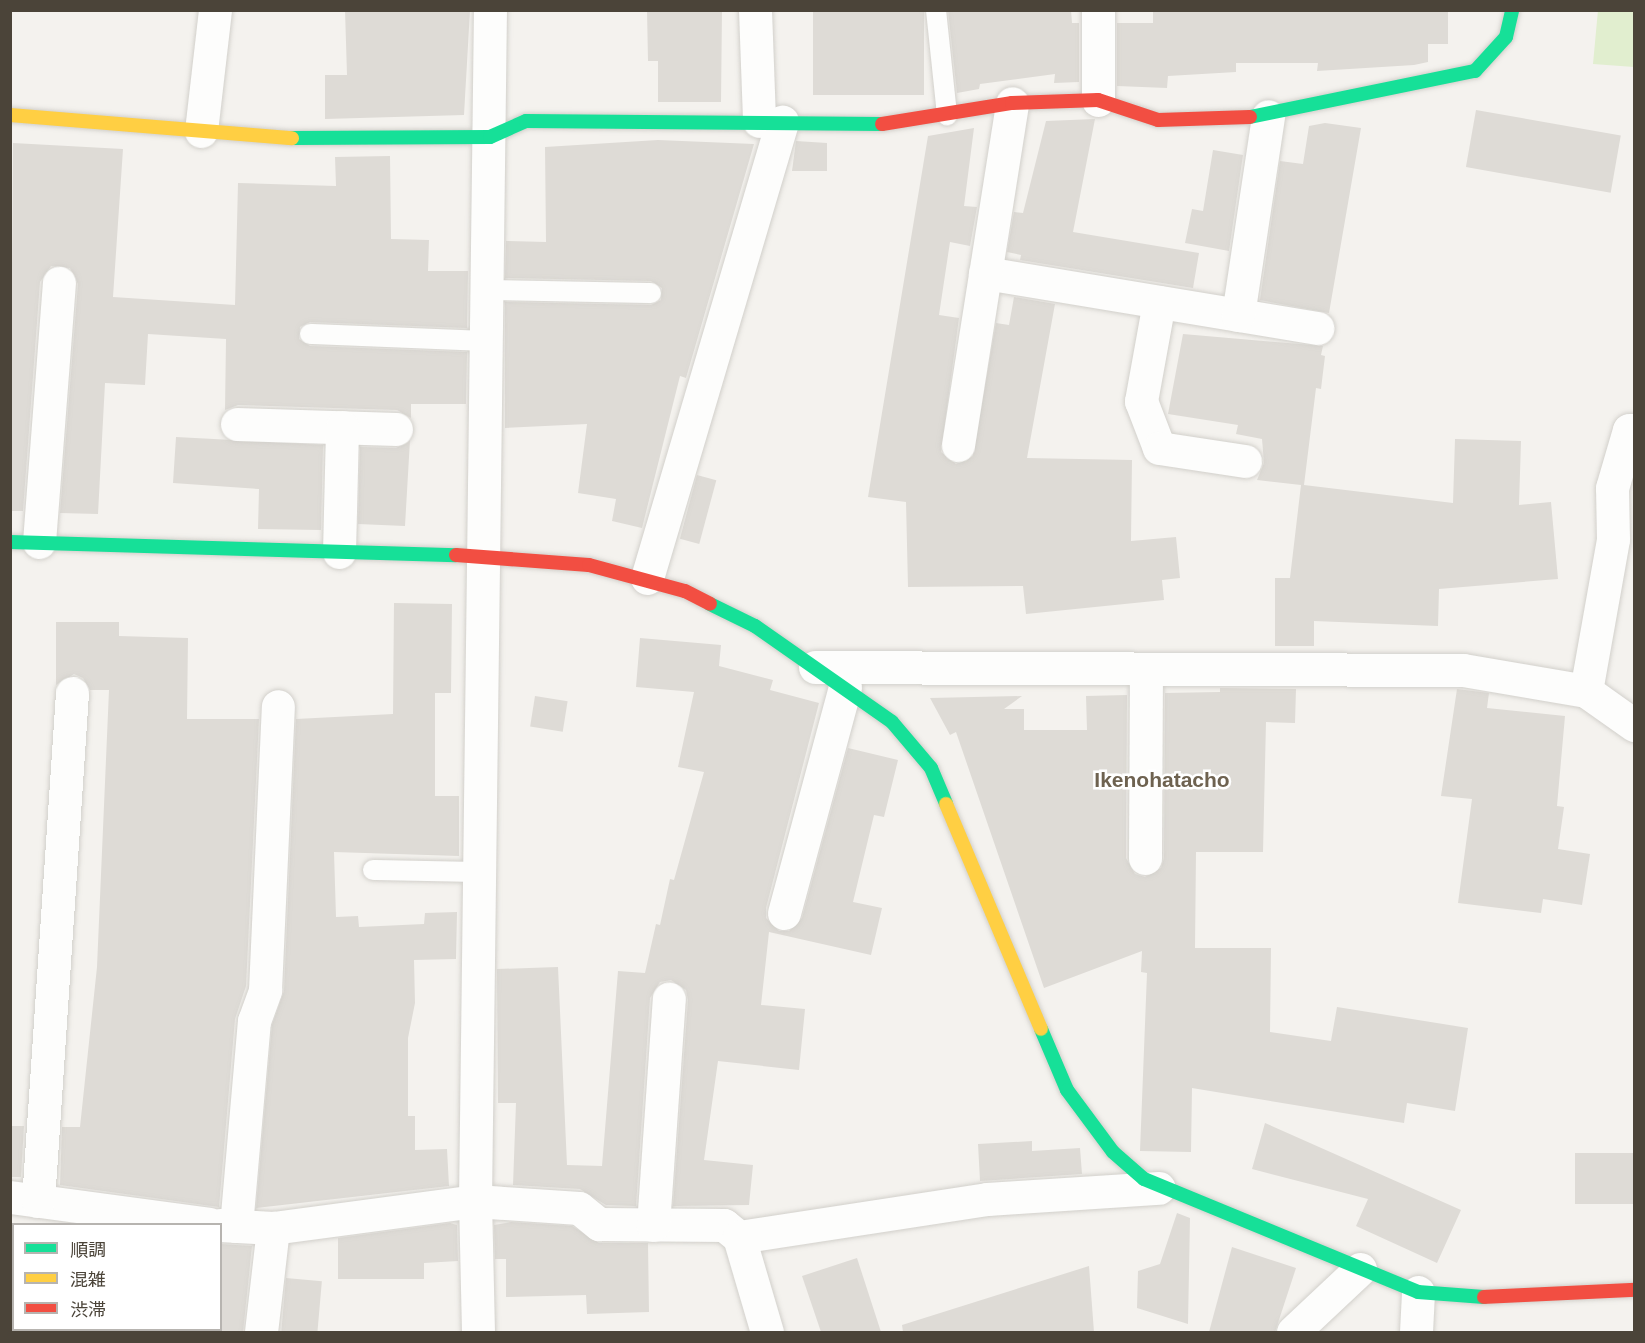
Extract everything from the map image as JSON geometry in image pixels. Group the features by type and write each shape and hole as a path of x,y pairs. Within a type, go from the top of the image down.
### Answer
{"street":[{"path":"201,131 215,10"},
{"path":"478,1332 475,1201 486,556 490,10"},
{"path":"647,578 771,121 755,10"},
{"path":"1098,10 1098,100"},
{"path":"10,115 288,138 490,137 526,121 771,121 870,126 1012,104 1098,100 1158,120 1268,116 1475,71 1506,37 1512,10"},
{"path":"958,445 1012,104"},
{"path":"1238,315 1268,116"},
{"path":"985,273 1317,328"},
{"path":"59,283 25,542 486,556 590,565 647,578 755,626 892,722 931,768 1067,1090 1113,1152 1159,1188 1418,1292 1485,1297 1635,1290"},
{"path":"1159,302 1141,401 1159,448 1245,460"},
{"path":"237,424 396,429"},
{"path":"339,552 342,427"},
{"path":"1586,692 1613,539 1612,488 1629,430 1635,430"},
{"path":"815,668 1463,669 1586,692 1635,725"},
{"path":"1145,858 1146,669"},
{"path":"784,913 845,687"},
{"path":"72,693 24,1199 193,1223"},
{"path":"207,1223 254,1021 265,990 278,706"},
{"path":"653,1225 669,999"},
{"path":"740,1237 987,1199 1159,1188"},
{"path":"222,1226 273,1228 475,1201 579,1208 599,1224 724,1225 740,1237 767,1332"},
{"path":"261,1332 273,1228"},
{"path":"1293,1332 1360,1269"},
{"path":"1416,1332 1418,1292"}],"lane":[{"path":"936,10 947,115"},
{"path":"488,290 651,293"},
{"path":"310,334 488,341"},
{"path":"373,870 480,872"}],"green space":[{"path":"1598,10 1634,11 1634,67 1593,64"}],"building":[{"path":"345,10 470,10 464,115 325,119 325,75 347,75"},
{"path":"647,10 722,10 721,102 658,102 658,61 648,61"},
{"path":"813,10 924,10 924,95 813,95"},
{"path":"948,10 1071,10 1072,23 1079,23 1079,82 1054,83 1055,74 980,84 979,89 957,93"},
{"path":"1153,10 1448,10 1448,44 1428,44 1428,62 1414,65 1317,71 1318,63 1236,63 1236,72 1168,76 1167,88 1117,86 1117,23 1153,23"},
{"path":"1476,110 1621,136 1611,193 1466,167"},
{"path":"1095,119 1073,232 1199,253 1193,288 1020,260 1021,255 1007,252 1014,212 1023,213 1046,121"},
{"path":"1325,123 1361,128 1329,313 1260,300 1280,161 1303,164 1309,126"},
{"path":"974,128 964,206 977,207 970,246 950,242 939,315 959,318 941,452 956,464 973,456 996,323 1009,325 1014,297 1055,304 1027,458 1132,460 1131,541 1176,537 1180,578 1162,580 1164,600 1026,614 1023,586 908,587 906,502 868,497 928,136"},
{"path":"658,140 754,144 686,378 680,376 642,528 612,521 616,499 578,493 587,424 505,428 505,302 651,305 661,300 662,288 651,281 505,278 506,241 546,242 545,147"},
{"path":"796,141 827,143 827,171 792,171"},
{"path":"13,143 123,149 113,297 235,305 238,183 336,186 335,157 390,156 391,239 429,240 428,271 468,271 467,328 310,322 300,327 299,339 310,346 467,352 466,404 411,404 411,418 397,410 238,405 225,410 226,339 148,334 145,385 105,383 98,514 60,513 78,284 70,268 51,266 40,282 23,511 10,511"},
{"path":"1213,150 1243,155 1229,251 1185,243 1192,209 1203,211"},
{"path":"1183,334 1323,346 1321,355 1325,356 1321,389 1316,388 1304,485 1453,503 1455,439 1521,441 1519,505 1551,502 1558,579 1439,589 1438,626 1314,621 1314,646 1275,646 1275,578 1290,578 1301,485 1257,480 1264,463 1262,439 1236,434 1238,425 1168,414"},
{"path":"176,437 323,445 321,530 258,529 259,489 173,483"},
{"path":"410,440 405,526 358,524 360,447 396,448"},
{"path":"697,475 716,480 699,544 680,539"},
{"path":"394,603 452,604 451,693 435,693 435,796 459,796 459,856 334,852 336,917 358,916 359,927 424,924 425,913 457,912 456,959 414,960 415,1003 408,1038 408,1116 415,1116 415,1150 447,1149 449,1186 256,1208 272,1025 284,991 296,719 393,714"},
{"path":"56,622 119,622 119,636 188,638 187,719 259,719 246,986 235,1019 219,1207 60,1185 62,1127 80,1127 97,967 109,690 90,690 83,678 74,674 56,685"},
{"path":"640,638 721,645 719,666 773,680 770,690 819,703 766,908 766,918 779,931 789,931 802,918 848,748 898,760 884,817 874,815 853,902 882,908 871,955 769,932 761,1005 805,1009 799,1070 718,1061 704,1160 753,1165 749,1205 673,1206 688,1000 686,990 671,980 660,982 650,998 636,1206 606,1205 580,1189 513,1185 516,1103 498,1103 497,969 558,967 567,1165 602,1166 618,971 645,973 656,924 660,925 670,879 674,880 704,772 678,767 694,692 636,687"},
{"path":"1220,688 1296,689 1295,723 1266,722 1263,852 1196,852 1195,948 1271,948 1270,1032 1331,1041 1337,1007 1468,1028 1455,1111 1407,1103 1404,1123 1192,1088 1191,1152 1140,1151 1147,973 1141,972 1142,951 1044,988 956,732 950,735 930,698 1022,696 1004,709 1024,709 1024,730 1087,730 1086,696 1127,695 1126,858 1135,874 1145,877 1161,868 1164,858 1165,693 1220,692"},
{"path":"1457,689 1489,693 1487,708 1565,716 1557,806 1564,807 1558,849 1590,854 1582,905 1543,899 1541,913 1458,903 1472,799 1441,796"},
{"path":"535,696 568,701 563,732 530,727"},
{"path":"1265,1123 1461,1210 1437,1263 1356,1226 1368,1199 1252,1169"},
{"path":"10,1126 24,1126 21,1177 10,1177"},
{"path":"1032,1141 1032,1151 1080,1148 1082,1174 980,1181 978,1144"},
{"path":"1575,1153 1634,1153 1634,1204 1575,1204"},
{"path":"1177,1213 1190,1218 1188,1324 1137,1308 1138,1271 1160,1264"},
{"path":"511,1222 572,1226 599,1243 648,1243 649,1312 587,1314 586,1295 506,1297 506,1259 495,1259 494,1225"},
{"path":"450,1223 457,1225 458,1261 424,1263 424,1279 338,1279 338,1238"},
{"path":"222,1244 252,1246 243,1332 220,1332 222,1331"},
{"path":"1232,1247 1296,1268 1275,1332 1209,1332"},
{"path":"857,1258 881,1332 821,1332 802,1276"},
{"path":"1089,1266 1094,1332 903,1332 902,1325"},
{"path":"286,1278 322,1281 317,1332 281,1332"}],"traffic: fast":[{"path":"1250,117 1475,71 1506,37 1512,10"},
{"path":"292,138 490,137 526,121 882,124"},
{"path":"10,542 456,555"},
{"path":"710,604 755,626 892,722 931,768 946,804"},
{"path":"1041,1029 1067,1090 1113,1152 1144,1179 1418,1292 1484,1297"}],"traffic: slow":[{"path":"10,115 292,138"},
{"path":"946,804 1041,1029"}],"traffic: jam":[{"path":"882,124 1012,103 1098,100 1158,120 1250,117"},
{"path":"456,555 589,565 685,591 710,604"},
{"path":"1484,1297 1634,1290"}],"district":[{"name":"Ikenohatacho","path":"1162,780"}]}
